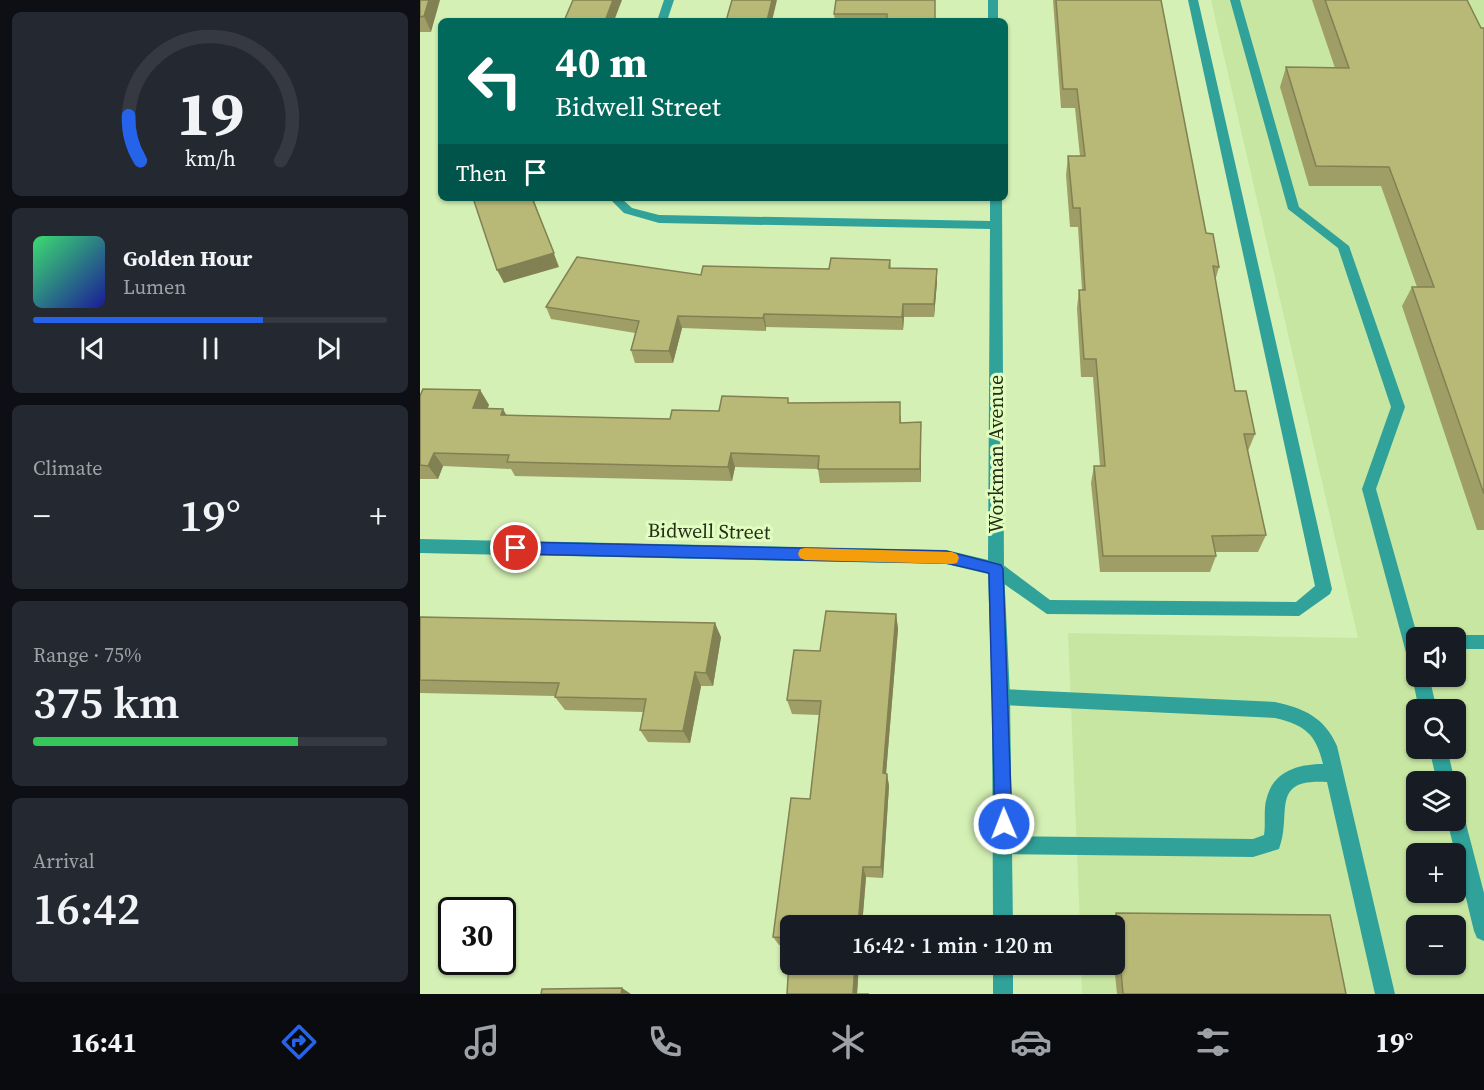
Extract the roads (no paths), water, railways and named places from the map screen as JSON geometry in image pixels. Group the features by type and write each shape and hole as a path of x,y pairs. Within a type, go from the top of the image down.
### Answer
{"street":[{"path":"663,18 669,0"},
{"path":"993,0 993,18"},
{"path":"996,569 1047,607 1299,609 1324,589 1192,0"},
{"path":"1235,0 1294,209 1343,246 1398,407 1368,489 1410,627"},
{"path":"617,201 635,214 659,219 996,225"},
{"name":"Workman Avenue","path":"996,201 996,569 1001,697 1003,915"},
{"name":"Bidwell Street","path":"420,546 946,557 996,569"},
{"path":"1466,642 1484,642"},
{"path":"1001,697 1275,710 1300,716 1319,729 1328,746 1385,994"},
{"path":"1004,845 1253,848 1272,842 1276,826 1274,808 1279,788 1295,775 1314,771 1334,774"},
{"path":"1459,831 1484,931"},
{"path":"1003,975 1003,994"}]}
